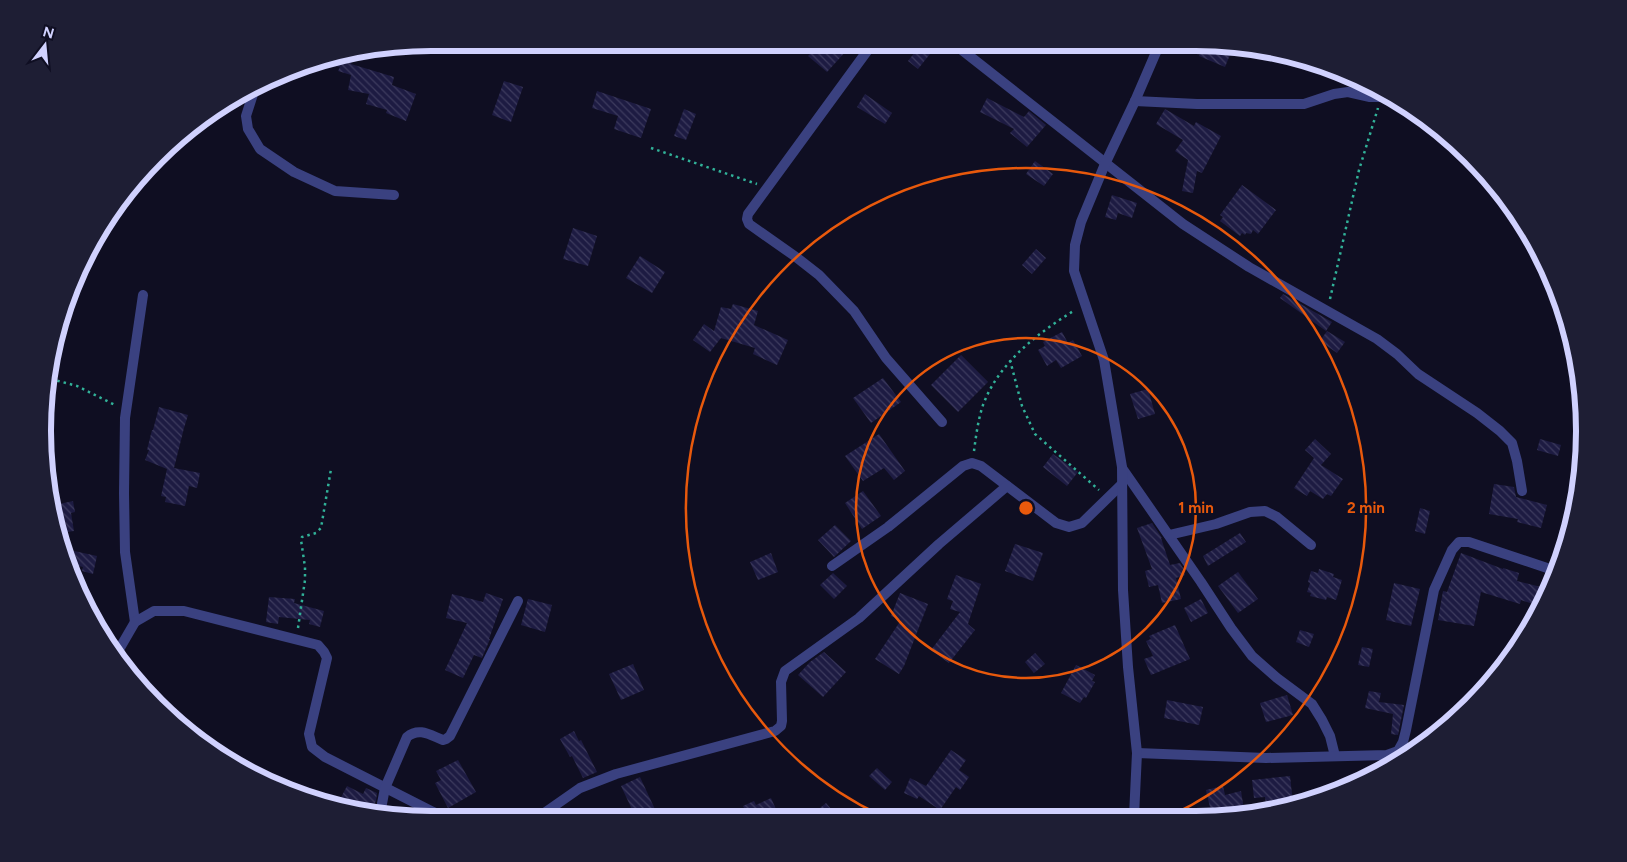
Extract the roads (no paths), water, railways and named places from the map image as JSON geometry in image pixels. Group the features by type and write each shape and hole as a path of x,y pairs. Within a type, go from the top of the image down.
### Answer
{"street":[{"path":"867,51 748,214 747,219 749,224 820,275 854,311 886,358 942,422"},
{"path":"963,51 1183,224 1249,267 1377,339 1397,354 1418,374 1454,396 1500,431 1512,443 1518,460 1522,491"},
{"path":"1134,811 1137,753 1128,667 1123,590 1122,467 1104,360 1074,271 1074,245 1081,222 1105,164 1157,51"},
{"path":"1135,101 1253,105 1304,104 1334,94 1348,92 1373,95"},
{"path":"252,96 246,116 248,129 260,149 294,172 335,191 394,194"},
{"path":"135,622 125,552 124,493 126,418 142,295"},
{"path":"832,566 888,527 963,466 972,463 982,466 1056,523 1069,527 1082,523 1122,484"},
{"path":"1122,467 1252,656 1276,678 1312,704 1330,736 1335,756"},
{"path":"547,811 580,788 616,774 775,731 781,726 782,721 781,682 785,671 859,618 939,544 1007,486"},
{"path":"1168,535 1216,524 1250,512 1265,511 1277,517 1311,545"},
{"path":"1137,753 1266,758 1387,755 1398,751 1406,730 1434,590 1452,550 1459,542 1469,542 1550,569"},
{"path":"381,808 385,788 407,737 412,732 418,731 443,740 450,736 518,601"},
{"path":"119,648 135,622 154,611 184,611 318,645 327,658 309,734 312,747 325,757 431,811"}]}
